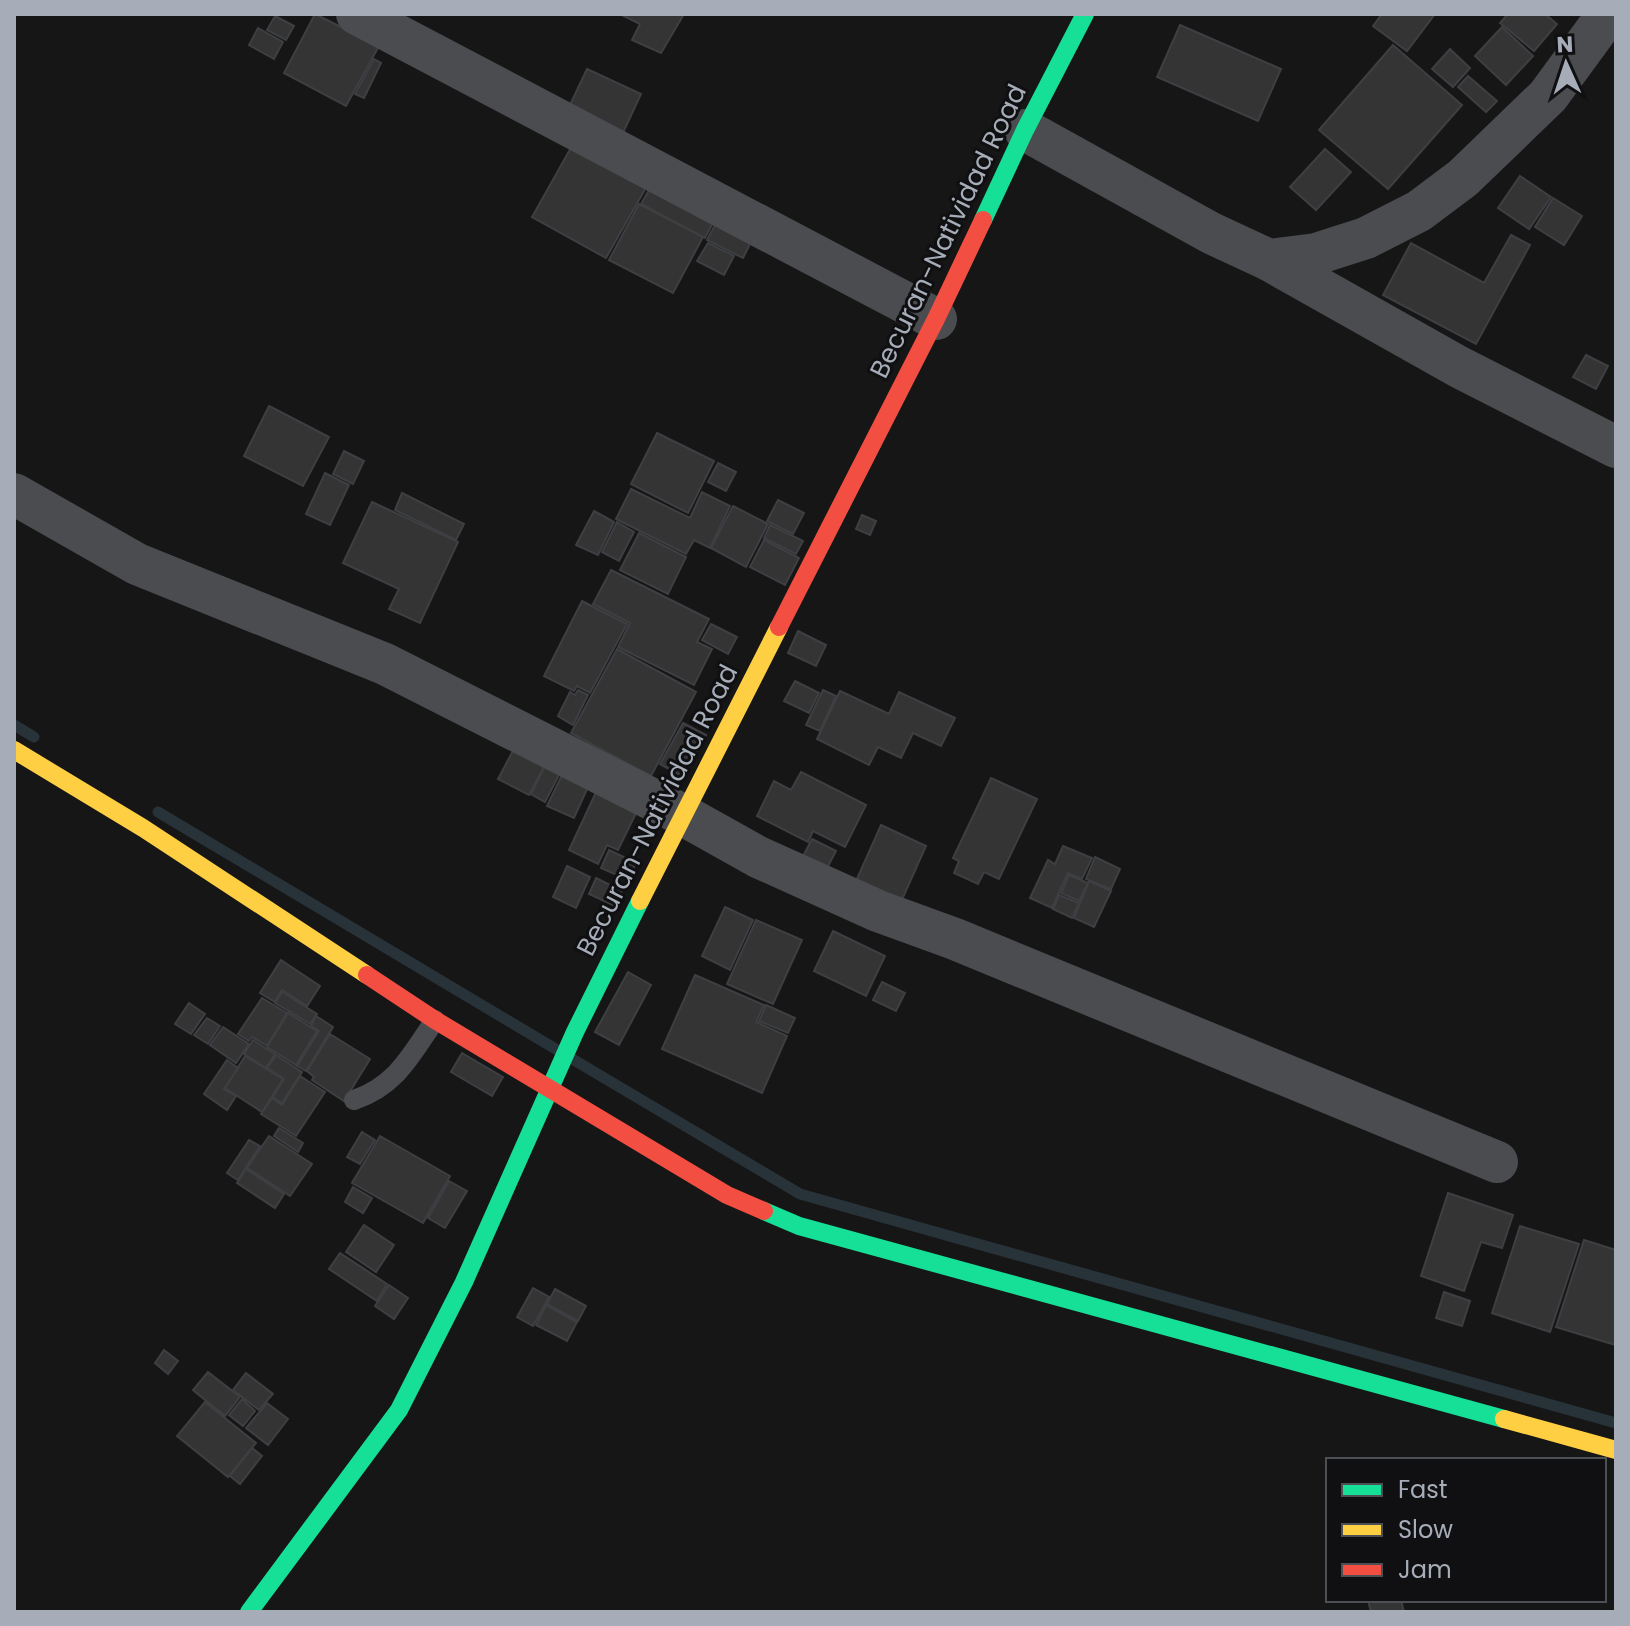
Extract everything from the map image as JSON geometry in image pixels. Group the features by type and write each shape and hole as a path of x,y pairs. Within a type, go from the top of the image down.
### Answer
{"street":[{"path":"357,14 936,319"},
{"name":"Becuran-Natividad Road","path":"249,1612 399,1410 464,1282 575,1032 936,319 1025,130 1085,14"},
{"path":"1269,260 1316,254 1366,238 1419,211 1463,178 1548,96 1608,14"},
{"path":"1025,130 1211,233 1269,260 1459,367 1616,447"},
{"path":"14,494 137,564 385,664 683,815 758,857 878,911 955,939 1497,1162"},
{"path":"14,750 143,828 435,1020 727,1195 799,1226 1616,1450"}],"lane":[{"path":"354,1100 373,1094 388,1084 403,1068 435,1020"}],"building":[{"path":"315,14 379,46 346,106 284,73"},
{"path":"620,14 684,14 661,53 632,40 640,24"},
{"path":"1382,14 1435,14 1407,51 1373,26"},
{"path":"1508,14 1545,14 1557,24 1534,51 1500,23"},
{"path":"275,16 294,26 286,40 267,30"},
{"path":"1180,25 1281,69 1258,121 1157,77"},
{"path":"1502,27 1533,56 1506,85 1475,56"},
{"path":"258,28 283,42 274,59 249,45"},
{"path":"1393,45 1462,105 1388,189 1319,130"},
{"path":"1450,49 1470,68 1453,87 1432,69"},
{"path":"374,59 381,63 364,98 355,94"},
{"path":"587,69 641,94 622,135 568,109"},
{"path":"1468,76 1497,101 1486,112 1458,87"},
{"path":"573,144 647,186 606,258 532,217"},
{"path":"1325,149 1351,172 1316,210 1290,187"},
{"path":"1520,176 1551,197 1529,229 1498,208"},
{"path":"653,183 716,217 705,238 641,204"},
{"path":"1553,198 1582,216 1564,245 1535,227"},
{"path":"639,204 703,237 673,293 609,260"},
{"path":"716,223 751,242 743,258 707,240"},
{"path":"1511,235 1530,245 1476,344 1383,295 1411,243 1484,283"},
{"path":"708,243 734,256 724,275 697,261"},
{"path":"1586,355 1608,366 1596,389 1573,377"},
{"path":"269,406 329,437 303,486 244,456"},
{"path":"657,433 714,461 688,513 631,484"},
{"path":"344,451 364,461 353,484 333,474"},
{"path":"718,463 736,472 726,491 708,482"},
{"path":"325,473 349,485 330,525 306,514"},
{"path":"631,489 690,518 702,492 730,506 710,548 694,540 686,554 616,519"},
{"path":"402,493 464,524 456,540 395,510"},
{"path":"778,500 804,513 793,534 767,521"},
{"path":"372,502 458,542 420,623 389,609 399,589 343,563"},
{"path":"733,506 768,524 746,567 711,548"},
{"path":"594,511 614,522 598,555 576,545"},
{"path":"862,515 876,521 870,535 856,529"},
{"path":"617,522 634,532 619,561 602,552"},
{"path":"770,525 803,541 796,554 764,538"},
{"path":"639,533 686,557 668,594 620,570"},
{"path":"764,540 799,558 785,585 750,567"},
{"path":"611,570 709,619 697,642 712,649 694,685 618,647 630,623 593,604"},
{"path":"582,601 627,624 590,693 577,686 574,691 544,676"},
{"path":"711,624 737,637 728,654 702,640"},
{"path":"798,631 826,645 816,666 788,653"},
{"path":"617,649 696,692 651,776 571,733"},
{"path":"795,681 819,693 809,713 784,701"},
{"path":"578,690 588,695 573,725 558,716 570,692 575,695"},
{"path":"823,690 836,696 820,731 806,725"},
{"path":"840,691 889,714 899,692 955,718 941,746 913,733 901,758 878,747 869,765 817,739"},
{"path":"683,723 706,735 683,777 660,764"},
{"path":"515,747 546,763 529,795 498,779"},
{"path":"546,764 561,771 545,802 531,794"},
{"path":"801,772 866,805 845,847 813,831 808,842 757,816 774,781 791,790"},
{"path":"562,775 588,787 574,818 547,806"},
{"path":"991,778 1037,799 999,879 984,872 978,884 954,873 959,861 953,858"},
{"path":"597,790 638,809 618,850 607,845 598,864 569,850"},
{"path":"881,825 926,846 901,902 856,881"},
{"path":"812,839 836,851 825,872 801,860"},
{"path":"1063,846 1092,858 1082,879 1068,873 1052,908 1030,898 1048,860 1055,864"},
{"path":"609,850 636,863 628,880 601,868"},
{"path":"1095,857 1120,869 1111,889 1086,879"},
{"path":"567,866 590,877 576,908 553,897"},
{"path":"1069,875 1088,883 1079,901 1061,893"},
{"path":"596,878 622,891 615,906 589,894"},
{"path":"1089,881 1111,891 1094,927 1074,918"},
{"path":"1059,895 1079,903 1072,918 1053,909"},
{"path":"725,907 753,920 730,970 702,956"},
{"path":"756,920 802,940 773,1004 727,984"},
{"path":"833,931 885,956 866,996 814,971"},
{"path":"281,960 320,986 307,1006 282,990 275,1002 260,993"},
{"path":"628,972 651,985 619,1045 595,1032"},
{"path":"695,975 764,1005 756,1022 787,1036 762,1093 662,1049"},
{"path":"882,982 905,993 896,1011 873,1000"},
{"path":"282,992 317,1014 310,1024 275,1003"},
{"path":"262,998 287,1013 267,1046 252,1037 249,1041 238,1034"},
{"path":"189,1003 205,1014 191,1034 175,1024"},
{"path":"766,1005 795,1018 788,1033 759,1021"},
{"path":"288,1013 317,1031 296,1065 267,1047"},
{"path":"316,1016 333,1027 306,1071 297,1066 319,1031 311,1026"},
{"path":"207,1018 220,1026 208,1044 194,1035"},
{"path":"223,1027 249,1044 236,1063 210,1045"},
{"path":"330,1034 370,1059 344,1101 312,1080 314,1077 307,1071"},
{"path":"253,1040 275,1054 266,1068 244,1054"},
{"path":"462,1053 503,1077 492,1096 451,1072"},
{"path":"276,1055 302,1072 282,1103 273,1097 284,1079 267,1068"},
{"path":"245,1056 283,1079 262,1112 225,1088"},
{"path":"227,1060 238,1068 224,1089 236,1096 227,1110 204,1094"},
{"path":"300,1076 325,1092 296,1136 261,1114 272,1098 282,1105"},
{"path":"279,1128 303,1143 298,1152 274,1136"},
{"path":"362,1132 375,1140 360,1164 347,1157"},
{"path":"269,1136 312,1164 290,1196 247,1168"},
{"path":"380,1136 450,1176 423,1223 352,1183"},
{"path":"249,1140 260,1146 238,1180 227,1173"},
{"path":"246,1169 284,1194 275,1208 237,1183"},
{"path":"449,1181 467,1191 445,1228 428,1218"},
{"path":"353,1187 372,1198 363,1213 345,1202"},
{"path":"1448,1193 1513,1215 1502,1248 1481,1242 1464,1291 1421,1276"},
{"path":"364,1225 394,1245 376,1272 346,1252"},
{"path":"1520,1226 1579,1244 1550,1332 1492,1313"},
{"path":"1584,1240 1616,1250 1615,1345 1556,1327"},
{"path":"340,1253 387,1284 377,1301 329,1269"},
{"path":"389,1285 408,1298 394,1319 375,1306"},
{"path":"533,1288 549,1297 533,1326 517,1317"},
{"path":"555,1289 586,1306 578,1321 547,1304"},
{"path":"1444,1292 1470,1301 1462,1326 1436,1318"},
{"path":"546,1305 577,1322 567,1341 536,1325"},
{"path":"164,1350 178,1361 168,1374 155,1363"},
{"path":"208,1372 240,1397 225,1416 193,1390"},
{"path":"246,1373 273,1394 259,1410 233,1390"},
{"path":"242,1399 255,1411 243,1426 229,1415"},
{"path":"205,1402 256,1443 228,1477 177,1436"},
{"path":"267,1403 288,1419 268,1445 246,1428"},
{"path":"252,1448 262,1456 240,1484 230,1476"},
{"path":"1368,1602 1402,1602 1404,1612 1371,1612"}],"waterway":[{"path":"14,725 34,737"},
{"path":"158,812 559,1051"},
{"path":"574,1060 800,1194 1616,1423"}],"traffic: fast":[{"path":"983,220 1085,14"},
{"path":"249,1612 399,1410 464,1282 575,1032 640,901"},
{"path":"764,1211 799,1226 1504,1419"}],"traffic: slow":[{"path":"640,901 779,627"},
{"path":"14,750 143,828 367,975"},
{"path":"1504,1419 1616,1450"}],"traffic: jam":[{"path":"779,627 983,220"},
{"path":"367,975 435,1020 727,1195 764,1211"}]}
